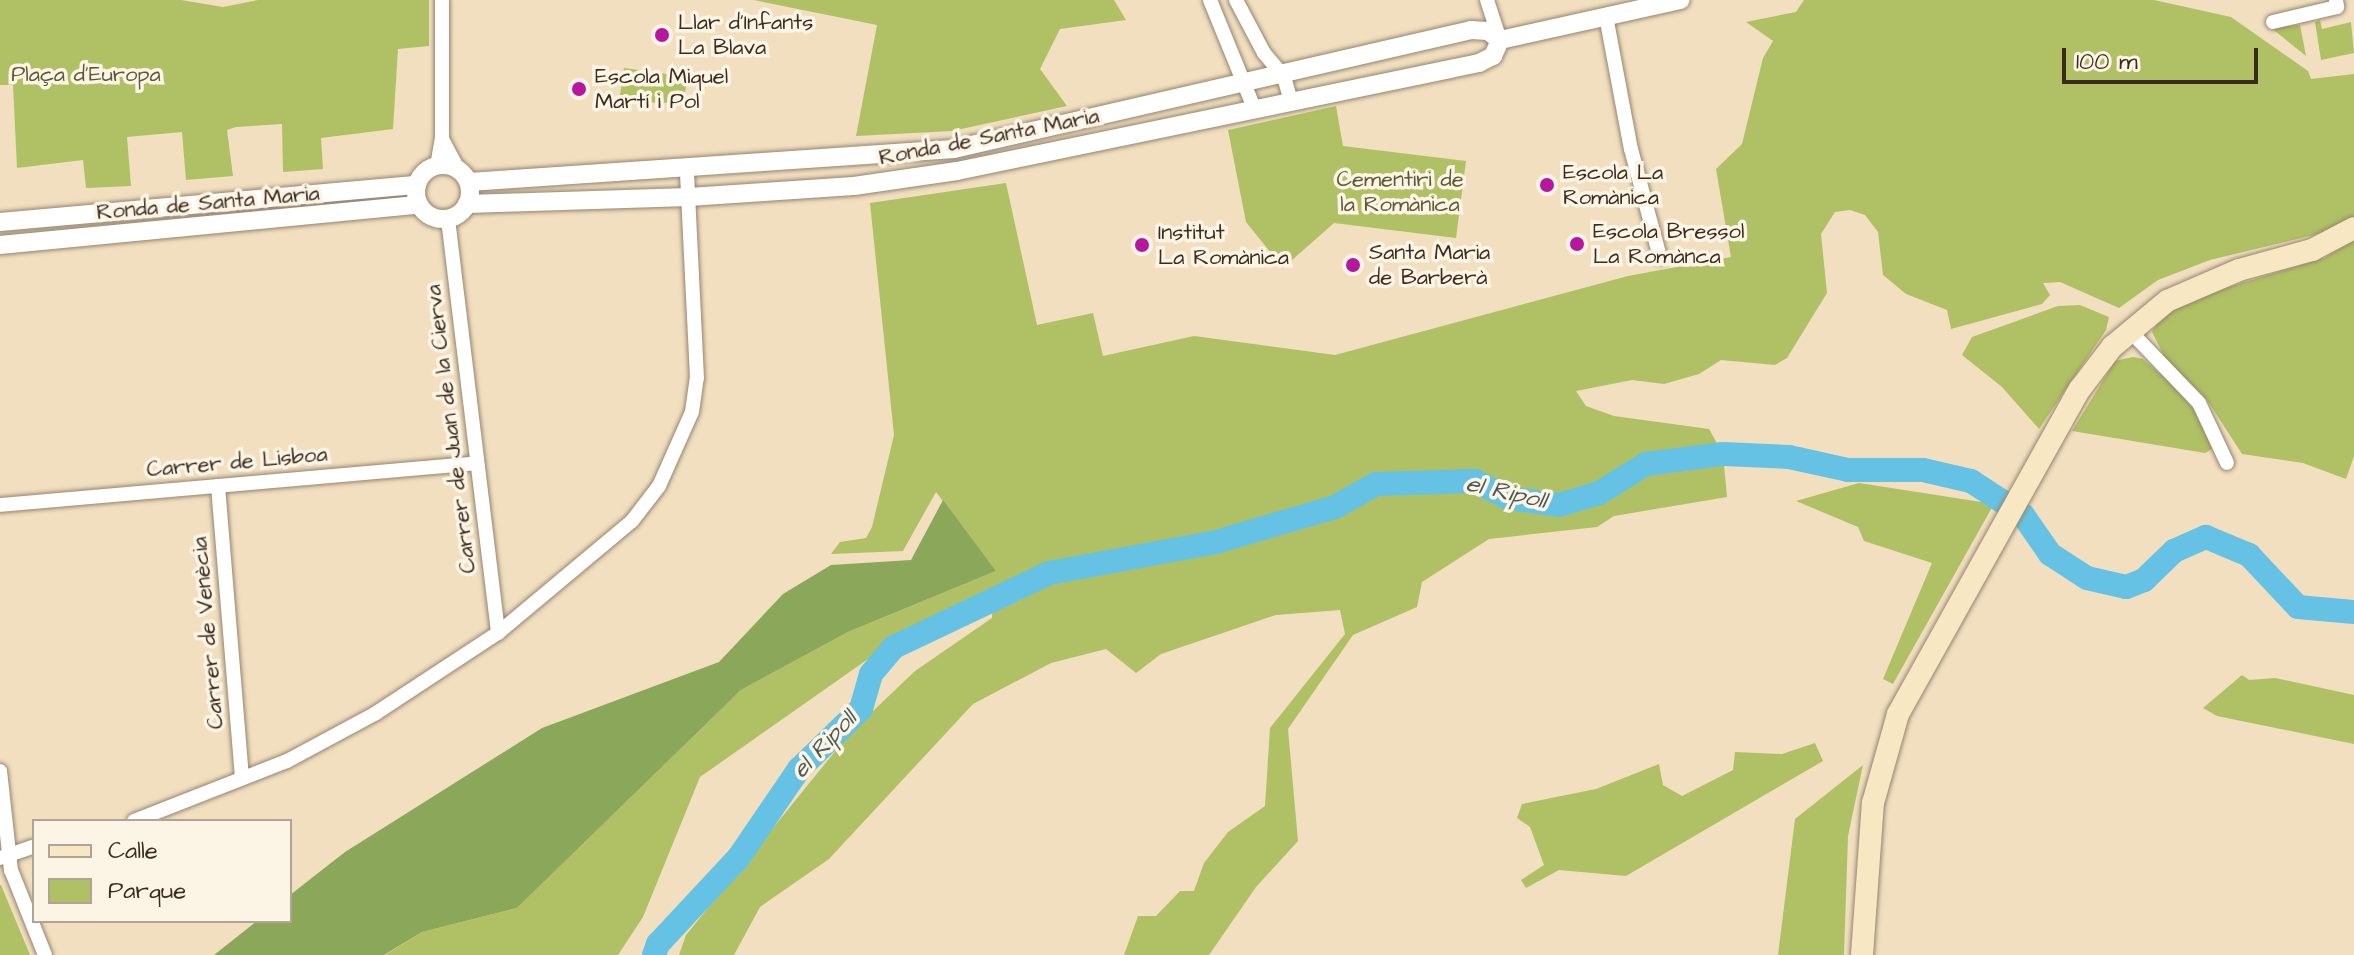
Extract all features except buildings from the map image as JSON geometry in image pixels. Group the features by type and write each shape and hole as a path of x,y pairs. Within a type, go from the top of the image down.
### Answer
{"main road":[{"path":"1862,955 1867,846 1882,762 1912,683 2080,389 2129,330 2196,286 2312,250 2354,228"}],"street":[{"path":"442,0 442,139 437,166 417,185 419,205 433,218 448,219 467,204 463,176 442,139"},
{"path":"1210,0 1246,78 1254,108"},
{"path":"1236,0 1280,73 1290,98"},
{"path":"1487,0 1500,40"},
{"name":"Ronda de Santa Maria","path":"463,176 687,170 954,149 1246,78 1471,30 1488,31 1500,40 1681,0"},
{"path":"2273,22 2337,7 2336,0"},
{"path":"1606,16 1631,149 1660,257"},
{"name":"Ronda de Santa Maria","path":"467,204 689,197 854,186 957,171 1290,98 1479,63 1493,56 1500,40"},
{"path":"437,166 463,176"},
{"path":"139,819 242,776 287,761 376,713 498,633 632,521 679,450 697,378 687,170"},
{"name":"Ronda de Santa Maria","path":"0,222 417,185"},
{"name":"Ronda de Santa Maria","path":"0,245 419,205"},
{"name":"Carrer de Juan de la Cierva","path":"448,219 498,633"},
{"path":"2129,330 2199,403 2227,463"},
{"name":"Carrer de Lisboa","path":"0,505 477,463"},
{"name":"Carrer de Venècia","path":"218,486 242,776"},
{"path":"0,771 4,856 45,955"},
{"path":"4,856 32,847"}],"green space":[{"name":"Plaça d'Europa","path":"0,0 181,0 223,7 258,0 429,0 429,46 398,49 393,129 321,138 323,169 283,172 282,124 236,127 227,130 233,176 186,180 182,132 127,137 131,186 86,188 83,160 17,168 13,85 0,85"},
{"path":"754,0 1114,0 1126,20 1060,29 1040,69 1067,106 952,131 856,136 877,25"},
{"path":"1804,0 2154,0 2231,17 2308,71 2311,79 2354,74 2354,218 2326,232 2210,260 2158,280 2119,308 2060,282 2043,283 2050,295 2042,304 1951,329 1947,310 1906,294 1883,275 1878,232 1865,215 1850,210 1835,212 1821,234 1827,293 1787,358 1775,365 1721,360 1699,374 1664,384 1632,380 1576,391 1586,406 1614,416 1709,429 1723,454 1727,497 1614,516 1597,527 1489,539 1422,582 1417,607 1353,635 1288,729 1298,841 1256,887 1209,955 1124,955 1138,916 1156,916 1180,891 1194,891 1204,863 1228,832 1265,806 1270,728 1345,634 1340,610 1276,615 1161,654 1136,673 1106,649 1051,663 973,704 829,859 760,907 734,955 679,955 686,935 850,733 915,671 992,618 993,594 888,645 700,777 643,917 618,955 385,955 422,932 517,908 741,690 848,632 996,571 936,492 903,551 831,554 840,542 866,538 872,527 894,435 870,203 1006,183 1037,325 1093,313 1103,356 1194,336 1335,355 1628,276 1731,257 1716,169 1742,144 1763,58 1773,41 1746,22 1796,12"},
{"path":"2320,20 2322,29 2351,22 2354,53 2321,60 2315,22"},
{"path":"2300,25 2306,56 2270,27"},
{"path":"624,68 688,77 683,103 619,102"},
{"name":"Cementiri de la Romànica","path":"1336,106 1343,146 1466,161 1456,238 1334,223 1283,268 1246,222 1228,130"},
{"path":"2354,239 2354,456 2346,479 2303,463 2242,454 2207,400 2165,358 2152,332 2159,320 2189,299 2324,258"},
{"path":"2080,305 2109,317 2106,330 2039,429 2002,387 1962,355 1972,337 2058,306"},
{"path":"2133,357 2143,359 2183,394 2219,445 2205,453 2072,431 2115,361"},
{"path":"1859,483 1994,504 1893,684 1883,679 1932,563 1864,541 1858,527 1796,501"},
{"path":"943,500 996,571 848,632 741,690 517,908 422,932 384,955 214,955 254,923 292,923 292,893 345,852 542,728 719,662 783,594 831,565 911,560"},
{"path":"2242,675 2249,680 2275,678 2354,695 2354,744 2217,716 2203,708"},
{"path":"1815,743 1823,761 1626,876 1559,870 1526,888 1521,880 1544,865 1530,827 1517,818 1522,804 1596,789 1659,764 1663,785 1682,796 1733,770 1735,752 1782,754"},
{"path":"1863,765 1848,836 1844,955 1778,955 1795,819"},
{"path":"1,885 30,955 0,955"}],"waterway":[{"name":"el Ripoll","path":"654,955 658,944 739,857 799,769 861,709 871,674 894,647 1049,573 1216,542 1335,507 1376,484 1475,481 1508,498 1559,505 1599,493 1646,464 1723,454 1789,457 1848,470 1923,470 1971,481 2023,515 2050,554 2087,578 2126,587 2144,580 2174,551 2206,537 2249,555 2298,607 2354,612"}],"place":[{"name":"Llar d'Infants La Blava","path":"662,35"},
{"name":"Escola Miquel Martí i Pol","path":"579,89"},
{"name":"Escola La Romànica","path":"1547,185"},
{"name":"Escola Bressol La Romànca","path":"1577,244"},
{"name":"Institut La Romànica","path":"1142,245"},
{"name":"Santa Maria de Barberà","path":"1353,265"}]}
